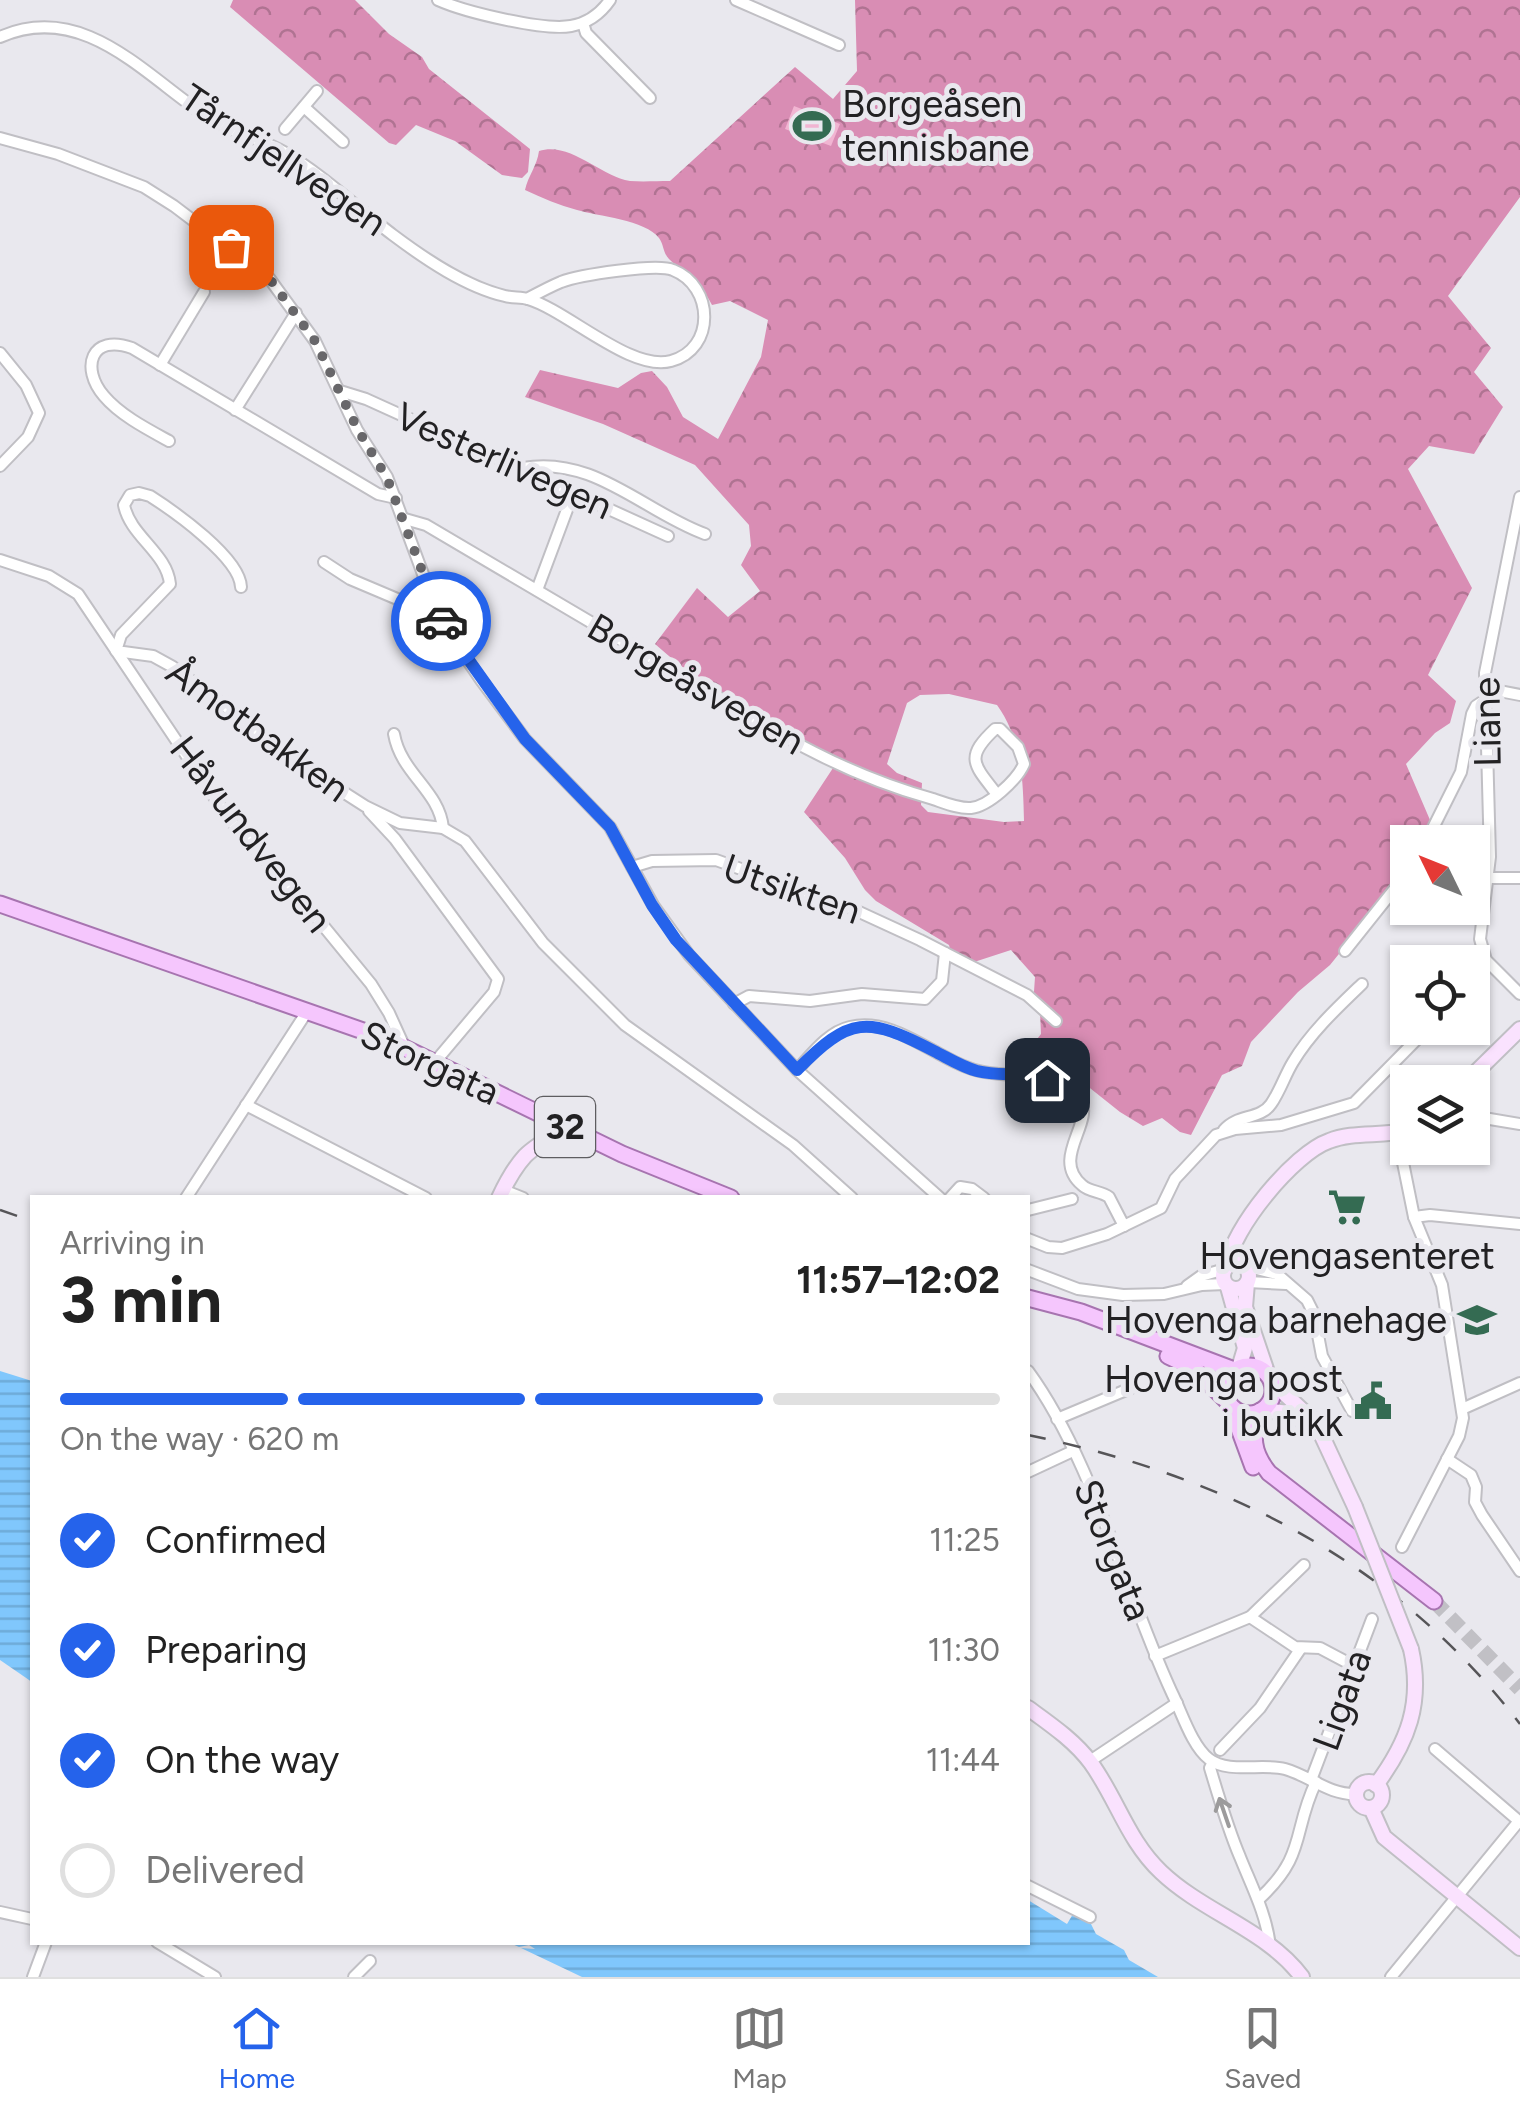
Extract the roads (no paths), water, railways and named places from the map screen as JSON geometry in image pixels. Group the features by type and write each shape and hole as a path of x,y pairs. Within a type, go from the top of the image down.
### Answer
{"main road":[{"name":"32","path":"0,904 300,1008"},
{"name":"Storgata","path":"300,1008 404,1046 622,1154 724,1195"},
{"path":"1030,1299 1187,1364 1241,1414 1261,1410"},
{"path":"1050,1306 1081,1312 1236,1369 1254,1366 1270,1379 1271,1399 1261,1410 1254,1443 1260,1462 1278,1482 1434,1601"},
{"path":"1236,1369 1225,1386 1246,1454 1265,1483 1332,1524"}],"street":[{"path":"438,0 475,12 552,26 583,23 610,0"},
{"path":"736,0 839,45"},
{"path":"0,36 32,12"},
{"path":"583,23 586,33 650,98"},
{"name":"Tårnfjellvegen","path":"127,42 208,118 289,155 394,236 447,270 492,292 527,299 652,363 676,360 686,353 702,333 706,318 693,283 668,268 573,278 527,299"},
{"path":"285,129 318,91"},
{"path":"304,107 343,142"},
{"path":"0,138 58,154 134,184 174,206 254,265 315,341 396,498 433,603 451,638 525,739 602,817 676,940 797,1070 937,1195"},
{"path":"160,365 204,292"},
{"path":"235,410 296,313"},
{"path":"169,441 102,394 92,369 96,352 110,343 132,348 378,494 396,498"},
{"path":"0,353 26,385 39,413 28,438 0,466"},
{"name":"Vesterlivegen","path":"340,391 366,399 668,536"},
{"path":"521,468 588,473 622,488 671,520 705,534"},
{"path":"537,590 574,491"},
{"name":"Åmotbakken","path":"241,587 239,576 209,541 150,496 130,495 124,506 128,518 170,578 167,588 121,635 116,651 154,656 173,667 315,774 365,806 400,822 443,828 466,842 543,943 626,1025 794,1146 849,1195"},
{"name":"Liane","path":"1487,825 1485,694 1489,638 1520,497"},
{"name":"Borgeåsvegen","path":"405,520 426,525 851,773 967,808 987,802 996,793"},
{"name":"Håvundvegen","path":"0,560 50,576 72,588 229,820 304,901 371,984 404,1046"},
{"path":"324,562 350,579 402,601 451,638"},
{"path":"1434,825 1461,772 1476,706 1485,694 1520,696"},
{"path":"1000,729 1018,747 1024,764 1015,778 996,793 978,771 974,756 978,744 1000,729"},
{"name":"Åmotbakken","path":"394,734 399,756 439,809 443,828"},
{"path":"365,806 395,839 498,980 494,992 435,1062"},
{"name":"Utsikten","path":"632,867 652,861 716,860 793,896 855,909 1027,996 1056,1022"},
{"path":"1490,878 1520,878"},
{"path":"1345,951 1390,895"},
{"path":"734,1004 749,996 810,1001 862,994 925,999 942,981 945,953"},
{"path":"1490,964 1520,994"},
{"path":"1030,1240 1062,1248 1161,1208 1184,1168 1206,1144 1236,1120 1271,1105 1296,1057 1362,984"},
{"path":"188,1195 246,1105 300,1008"},
{"path":"797,1070 836,1033 850,1026 862,1026 904,1036 980,1072 1037,1076 1079,1098 1082,1120 1070,1152 1078,1181 1084,1188 1109,1197 1124,1226"},
{"path":"1483,1065 1520,1029"},
{"path":"1224,1131 1267,1128 1349,1106 1366,1094 1412,1045"},
{"path":"246,1105 420,1195"},
{"path":"1490,1119 1520,1124"},
{"path":"501,1194 529,1152 547,1142 560,1124"},
{"path":"1236,1369 1245,1348 1232,1242 1292,1164 1310,1150 1338,1138 1390,1132"},
{"path":"1402,1547 1462,1427 1442,1285 1414,1216 1407,1165"},
{"path":"953,1195 960,1187 979,1195"},
{"path":"1030,1210 1072,1199"},
{"path":"1414,1216 1520,1224"},
{"path":"1030,1271 1058,1284 1104,1293 1164,1294 1182,1290 1200,1276 1236,1275 1287,1284 1312,1307 1322,1356 1352,1412"},
{"path":"1236,1275 1270,1379 1316,1423 1355,1507 1411,1650 1417,1683 1415,1711 1400,1750 1376,1785"},
{"name":"Storgata","path":"1030,1374 1073,1452 1177,1703 1206,1757 1213,1762"},
{"path":"1462,1409 1520,1383"},
{"path":"1057,1419 1132,1388"},
{"path":"1261,1410 1296,1416 1323,1438"},
{"path":"1030,1471 1073,1452"},
{"path":"1447,1459 1475,1480 1475,1502 1520,1571"},
{"path":"1155,1656 1250,1617 1304,1566"},
{"path":"1250,1617 1301,1648 1327,1650 1354,1666"},
{"name":"Ligata","path":"1259,1900 1285,1874 1298,1845 1314,1781 1372,1619"},
{"path":"1220,1750 1260,1708 1301,1648"},
{"path":"1090,1761 1177,1703"},
{"path":"1030,1710 1090,1761 1129,1833 1150,1862 1193,1898 1286,1958 1302,1977"},
{"path":"1391,1977 1520,1821 1435,1749"},
{"path":"1270,1946 1259,1900 1211,1772 1213,1762 1284,1769 1338,1793 1356,1794"},
{"path":"1356,1794 1362,1785 1376,1785"},
{"path":"1371,1808 1381,1798 1376,1785"},
{"path":"1356,1794 1360,1805 1371,1808"},
{"path":"1371,1808 1384,1837 1520,1948"},
{"path":"1030,1887 1090,1918"},
{"path":"0,1912 30,1919"},
{"path":"33,1977 45,1945"},
{"path":"162,1945 216,1977"},
{"path":"354,1977 370,1961"}],"water":[{"path":"0,1371 30,1380 30,1681 0,1660"},
{"path":"1030,1901 1067,1924 1073,1914 1091,1924 1096,1934 1158,1977 582,1977 521,1948 535,1949 529,1945 1030,1945"}],"tunnel":[{"path":"1434,1601 1520,1689"}],"railway":[{"path":"0,1210 30,1220"},
{"path":"1030,1435 1170,1475 1237,1501 1301,1534 1361,1572 1418,1616 1471,1666 1520,1724"}],"place":[{"name":"Borgeåsen tennisbane","path":"812,126"},
{"name":"Hovengasenteret","path":"1347,1207"},
{"name":"Hovenga barnehage","path":"1477,1320"},
{"name":"Hovenga post i butikk","path":"1373,1401"}]}
